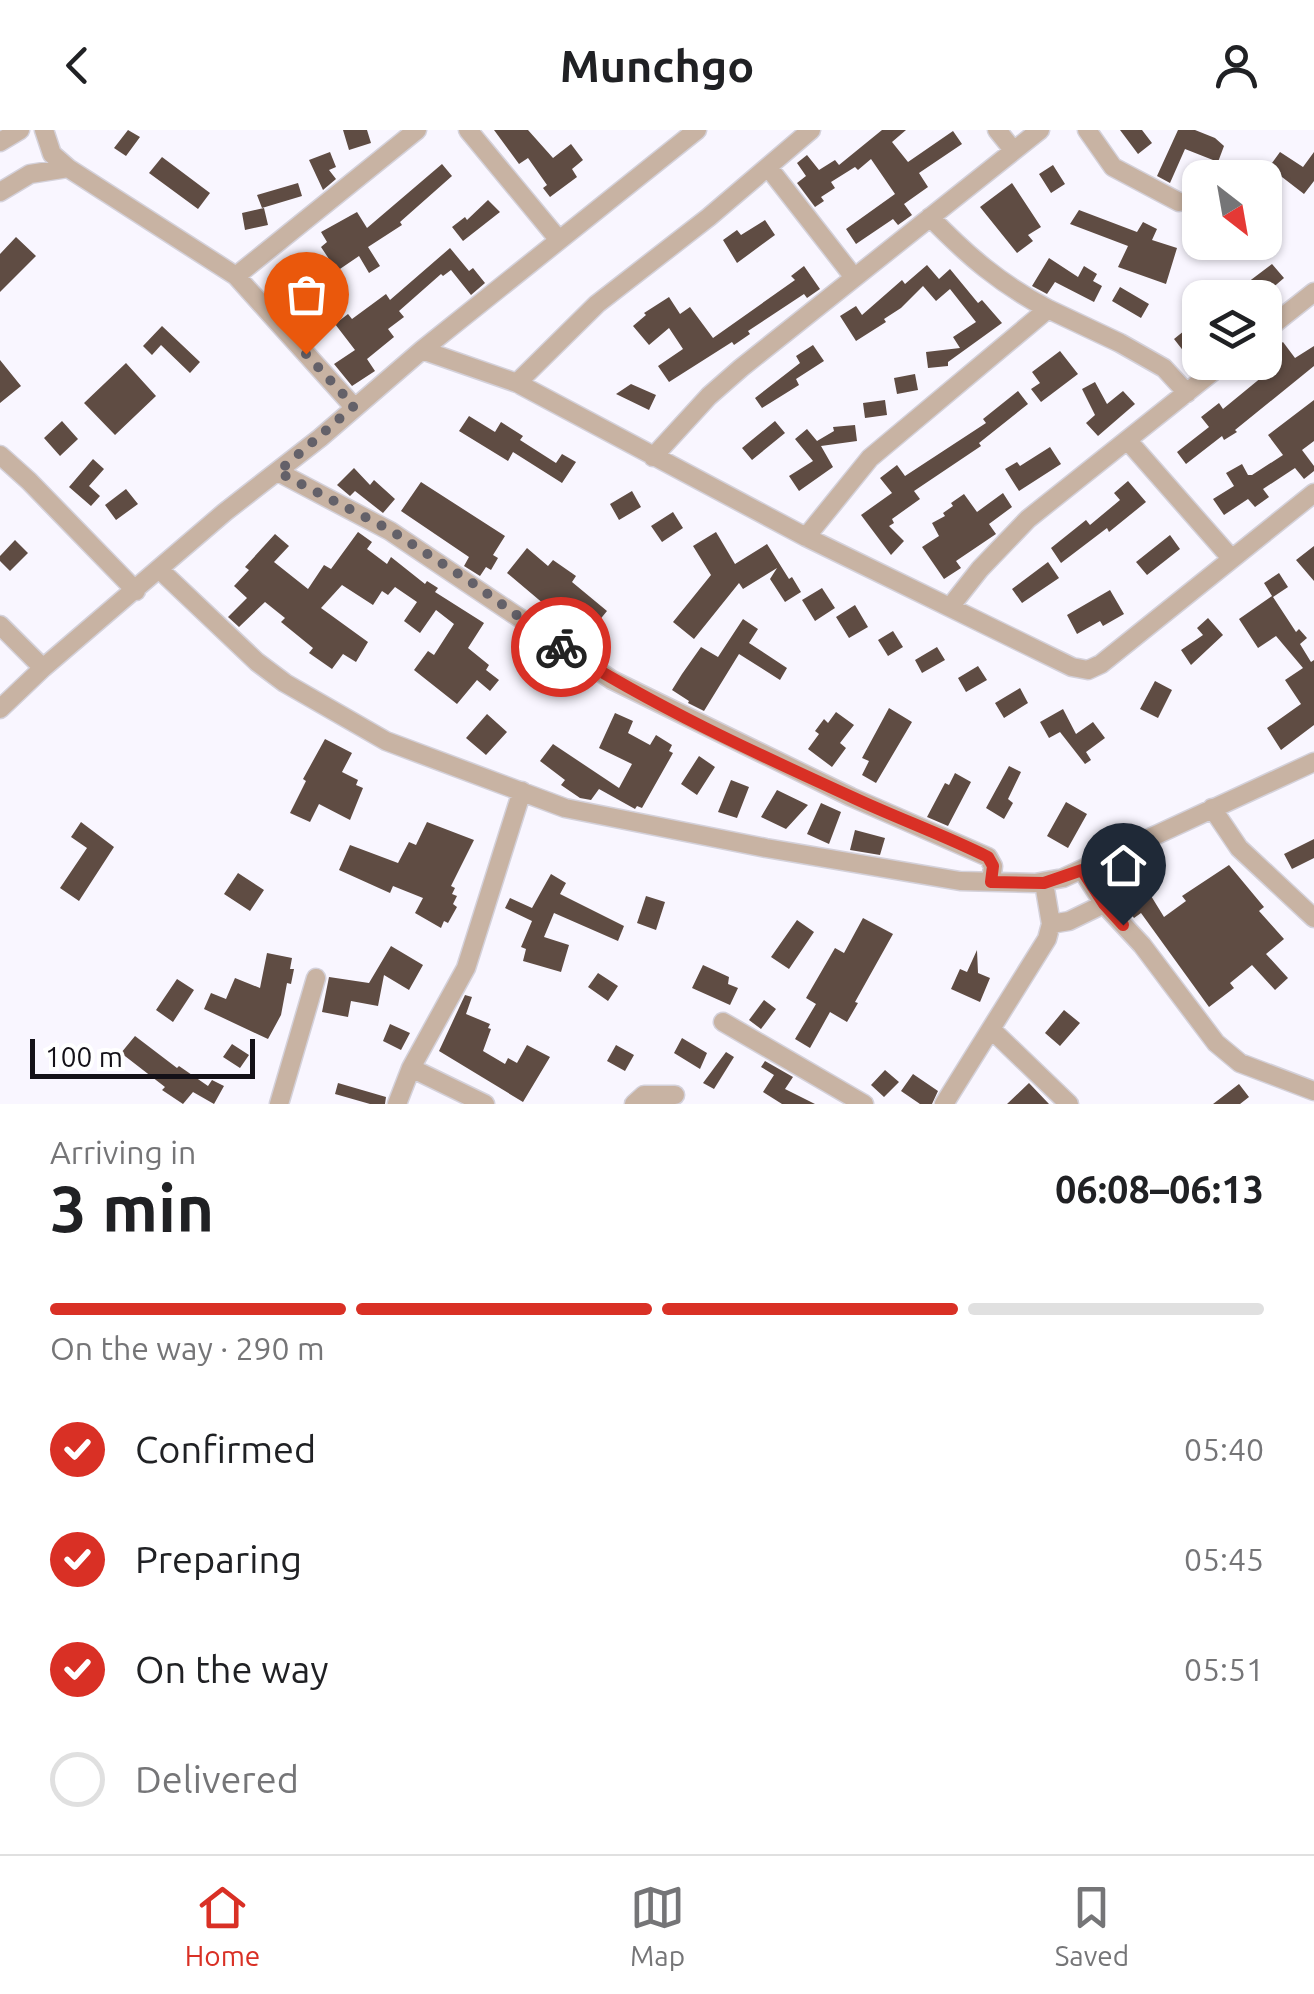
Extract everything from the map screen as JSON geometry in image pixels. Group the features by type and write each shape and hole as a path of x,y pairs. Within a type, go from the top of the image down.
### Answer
{"street":[{"path":"0,142 20,130"},
{"path":"44,130 52,154 68,168 236,276 354,406"},
{"path":"236,276 417,130"},
{"path":"468,130 559,240"},
{"path":"0,709 42,668 225,512 696,130"},
{"path":"517,382 597,304 811,130"},
{"path":"997,130 1013,150"},
{"path":"654,457 709,396 853,276 1040,130"},
{"path":"1087,130 1113,166 1180,202"},
{"path":"768,167 853,276"},
{"path":"0,192 30,174 68,168"},
{"path":"930,217 976,264 1048,309 1164,368 1187,393"},
{"path":"1282,317 1314,292"},
{"path":"806,537 870,458 1048,309"},
{"path":"422,350 517,382 806,537 1072,667 1088,670 1101,664 1314,493"},
{"path":"950,608 980,569 1028,519 1203,380"},
{"path":"1129,442 1231,558"},
{"path":"0,455 30,480 136,591"},
{"path":"278,472 390,530 612,680 852,797 988,857 993,866 991,882"},
{"path":"160,570 257,662 386,741 566,808 960,881 1044,883 1082,870 1314,762"},
{"path":"0,625 42,668"},
{"path":"397,1104 411,1068 466,968 522,791"},
{"path":"1212,808 1240,848 1314,918"},
{"path":"1082,870 1104,904 1142,946 1216,1043 1240,1063 1314,1091"},
{"path":"944,1104 1038,958 1052,924 1044,883"},
{"path":"1052,924 1070,921 1104,904"},
{"path":"279,1104 316,978"},
{"path":"723,1022 864,1104"},
{"path":"991,1029 1070,1104"},
{"path":"411,1068 485,1104"},
{"path":"634,1104 644,1095 675,1095"}],"building":[{"path":"128,130 140,137 126,156 114,148"},
{"path":"343,130 367,130 371,143 349,150"},
{"path":"494,130 528,130 553,158 571,144 583,160 572,169 577,177 550,197 543,188 547,185 528,158 519,164"},
{"path":"882,130 906,130 892,142 908,162 953,131 962,144 919,173 928,187 904,204 912,215 898,225 893,219 856,244 846,229 895,194 871,159 858,170 855,167 831,182 835,188 821,197 824,201 815,207 797,183 806,176 797,163 807,155 819,170 835,160 839,165"},
{"path":"1120,130 1142,130 1152,143 1138,154"},
{"path":"1178,130 1195,130 1224,146 1219,160 1185,149 1170,183 1157,176"},
{"path":"330,152 336,167 329,170 336,179 323,190 309,160"},
{"path":"1280,152 1303,167 1314,152 1314,181 1304,194 1282,177 1282,160 1274,160"},
{"path":"162,157 210,193 198,209 149,173"},
{"path":"442,164 452,176 400,222 402,225 368,247 380,266 369,273 359,256 337,271 321,247 327,242 321,232 357,212 367,228"},
{"path":"1053,165 1065,184 1051,193 1039,174"},
{"path":"298,183 302,196 262,208 257,195"},
{"path":"1012,183 1041,227 1028,235 1033,241 1017,253 980,207"},
{"path":"488,200 500,212 463,241 452,227 465,217 467,220"},
{"path":"264,208 268,225 245,230 242,213"},
{"path":"1079,210 1137,232 1143,222 1157,229 1152,240 1177,248 1166,284 1118,267 1128,246 1070,224"},
{"path":"765,220 775,235 737,263 723,240 737,230 741,235"},
{"path":"16,237 36,256 0,292 0,254"},
{"path":"450,248 485,283 471,295 451,270 441,274 399,311 404,317 388,329 394,337 367,359 375,371 352,386 334,364 355,350 335,324 348,314 352,319 386,294 390,300"},
{"path":"1049,258 1078,277 1084,266 1097,274 1093,281 1102,286 1094,302 1055,282 1047,294 1032,286"},
{"path":"1272,264 1284,278 1282,280 1251,280"},
{"path":"927,265 939,279 950,269 978,303 982,300 1002,323 948,362 948,366 928,368 926,352 960,348 953,337 976,322 950,289 936,301 923,286 884,319 886,322 856,341 840,316 856,306 862,315 902,280 905,284"},
{"path":"804,266 820,289 807,298 804,294 748,331 750,334 734,345 732,342 669,382 658,366 683,349 669,328 649,345 633,326 644,313 669,297 680,314 690,307 713,338 795,280 791,276"},
{"path":"323,271 332,284 312,298 303,285"},
{"path":"1120,287 1149,304 1141,318 1112,301"},
{"path":"162,326 200,362 190,373 161,345 152,355 143,346"},
{"path":"1182,333 1182,349 1174,339"},
{"path":"1282,343 1295,358 1314,346 1314,366 1237,432 1224,440 1222,436 1186,464 1177,452 1209,427 1201,417 1219,403 1223,409 1258,380 1282,380"},
{"path":"813,345 824,361 796,379 799,385 762,408 755,398 800,363 796,356"},
{"path":"1060,351 1078,374 1041,402 1031,389 1040,383 1032,372"},
{"path":"0,360 21,386 0,403"},
{"path":"126,363 156,396 115,435 84,403"},
{"path":"915,374 918,390 897,394 894,378"},
{"path":"1095,382 1107,404 1123,391 1135,404 1098,436 1086,423 1095,415 1082,389"},
{"path":"631,384 656,395 649,410 616,394"},
{"path":"1018,391 1028,404 979,443 981,446 914,491 920,499 892,519 894,523 889,526 904,541 891,555 861,515 892,493 880,478 897,465 905,476 986,423 983,419"},
{"path":"885,400 887,415 865,418 863,403"},
{"path":"1314,400 1314,441 1302,450 1314,471 1304,479 1295,468 1263,489 1269,497 1255,507 1248,499 1224,515 1213,499 1234,486 1226,473 1242,464 1252,475 1283,455 1268,435"},
{"path":"469,416 495,432 501,422 523,436 520,440 556,463 562,454 576,462 562,483 513,452 508,461 459,431"},
{"path":"62,421 78,439 60,456 44,438"},
{"path":"775,421 785,433 752,460 742,448"},
{"path":"855,425 857,441 821,446 833,467 799,491 789,476 813,461 795,439 807,429 817,441 834,431 833,427"},
{"path":"1050,447 1061,464 1019,491 1005,469 1017,462 1020,466"},
{"path":"93,459 104,469 89,486 100,496 91,506 69,487"},
{"path":"354,468 370,485 374,480 395,499 383,513 355,491 350,496 337,485"},
{"path":"1128,481 1146,502 1061,563 1051,548 1086,520 1090,525 1120,500 1114,493"},
{"path":"421,482 505,536 493,555 498,558 491,570 486,567 480,576 464,566 469,557 401,511"},
{"path":"126,489 138,504 116,520 105,505"},
{"path":"632,491 641,507 619,520 610,504"},
{"path":"1003,493 1012,507 989,524 996,534 956,561 961,568 944,579 922,547 939,536 932,523 945,516 943,513 953,506 951,503 964,494 977,512"},
{"path":"673,512 683,528 662,542 651,526"},
{"path":"358,532 372,542 367,549 387,564 391,557 425,584 427,581 438,588 435,592 484,623 468,648 489,665 486,670 499,680 490,691 477,680 457,704 414,670 428,651 434,655 454,624 436,610 420,633 404,621 417,602 395,587 388,595 382,591 373,605 342,585 321,608 368,642 356,662 343,654 332,669 309,653 313,648 281,622 285,618 265,602 239,627 228,617 247,598 234,586 249,570 245,567 275,534 289,546 274,562 308,589 324,565 331,569"},
{"path":"716,532 735,564 767,544 801,592 785,602 770,579 777,568 743,589 739,583 694,639 673,622 711,575 693,546"},
{"path":"1170,535 1180,549 1147,575 1136,562"},
{"path":"15,540 28,553 10,571 0,556"},
{"path":"1314,546 1314,581 1296,560"},
{"path":"527,548 548,566 553,560 576,576 572,582 607,611 589,633 555,605 551,610 507,573"},
{"path":"1048,562 1059,578 1022,603 1012,589"},
{"path":"1279,573 1288,587 1273,597 1296,632 1299,629 1307,638 1300,644 1311,662 1314,660 1314,725 1281,750 1267,728 1301,704 1285,680 1303,668 1276,636 1258,648 1239,619 1272,596 1264,583"},
{"path":"822,588 835,608 815,621 802,600"},
{"path":"1110,590 1124,614 1077,634 1067,615"},
{"path":"855,605 868,627 849,638 836,617"},
{"path":"1208,618 1223,635 1191,665 1181,650 1203,635 1197,628"},
{"path":"743,619 758,629 749,643 787,668 780,680 739,654 704,711 672,690 701,647 718,657"},
{"path":"893,631 903,647 888,656 878,640"},
{"path":"937,647 945,660 922,673 915,660"},
{"path":"978,666 987,680 966,692 958,678"},
{"path":"1155,681 1172,690 1158,718 1140,709"},
{"path":"1020,688 1028,703 1004,718 995,703"},
{"path":"889,708 912,722 876,783 862,775 869,761 862,758"},
{"path":"1063,709 1076,734 1093,722 1105,738 1086,752 1091,760 1085,764 1060,732 1049,738 1040,722"},
{"path":"836,712 854,725 840,743 846,748 832,767 808,749 824,719 828,723"},
{"path":"615,713 633,721 628,733 650,745 656,735 672,745 669,751 673,753 642,808 635,809 599,789 591,800 580,798 561,785 565,780 540,761 553,744 619,788 632,764 599,748"},
{"path":"487,714 507,732 486,755 466,738"},
{"path":"325,739 352,753 342,772 358,780 356,785 363,788 350,820 319,804 310,822 290,813"},
{"path":"699,756 715,767 697,795 681,784"},
{"path":"1009,766 1021,772 1008,799 1013,803 1004,819 986,808"},
{"path":"955,773 971,782 948,826 927,817 945,783 949,785"},
{"path":"731,780 749,787 737,818 718,812"},
{"path":"777,790 808,805 786,829 761,817"},
{"path":"1066,802 1087,814 1068,848 1047,836"},
{"path":"821,803 841,812 829,844 807,834"},
{"path":"81,822 114,847 79,901 60,888 87,848 71,837"},
{"path":"427,822 474,840 451,886 455,888 453,904 457,907 441,928 415,913 423,898 393,886 390,893 339,870 350,845 398,863 409,842 416,845"},
{"path":"855,830 885,838 880,855 850,850"},
{"path":"1314,839 1314,858 1292,869 1284,854"},
{"path":"1229,865 1264,907 1259,911 1284,939 1266,954 1288,978 1275,990 1252,965 1230,983 1234,988 1209,1007 1141,913 1134,918 1124,906 1148,891 1164,917 1186,901 1182,896"},
{"path":"238,873 264,890 250,911 224,894"},
{"path":"551,874 566,883 560,894 624,926 618,941 554,913 544,937 569,945 561,972 523,961 526,949 521,947 532,921 505,908 510,898 532,908"},
{"path":"646,896 665,902 656,930 637,923"},
{"path":"863,918 893,934 847,1022 830,1012 810,1048 795,1039 816,1004 806,998 835,948 844,953"},
{"path":"797,920 814,932 789,969 771,957"},
{"path":"391,946 423,965 409,990 384,975 378,1006 351,1001 348,1017 322,1012 329,977 369,983"},
{"path":"977,950 978,973 990,978 980,1002 951,989 960,969 967,972"},
{"path":"267,953 292,958 290,969 294,969 281,1015 268,1039 204,1009 211,993 226,999 235,978 260,988"},
{"path":"703,965 729,977 728,984 738,988 730,1005 692,988"},
{"path":"598,973 618,986 608,1001 588,987"},
{"path":"177,979 194,990 173,1022 156,1010"},
{"path":"465,995 472,997 466,1014 490,1024 483,1051 505,1064 508,1058 517,1063 527,1045 550,1057 523,1102 439,1051"},
{"path":"764,1000 776,1009 761,1029 749,1020"},
{"path":"1064,1010 1080,1023 1060,1046 1045,1033"},
{"path":"390,1024 410,1033 401,1050 383,1041"},
{"path":"135,1036 208,1086 212,1080 224,1086 214,1104 193,1092 183,1104 162,1090 165,1087 121,1053"},
{"path":"682,1038 707,1053 700,1069 674,1053"},
{"path":"232,1044 249,1055 240,1068 223,1057"},
{"path":"616,1045 634,1055 625,1071 607,1061"},
{"path":"726,1052 734,1057 714,1089 703,1083"},
{"path":"765,1061 793,1077 785,1089 815,1104 782,1104 763,1092 774,1075 761,1067"},
{"path":"885,1070 899,1082 884,1097 871,1085"},
{"path":"913,1074 938,1091 932,1104 920,1104 901,1091"},
{"path":"338,1083 386,1097 385,1104 335,1094"},
{"path":"1029,1083 1049,1104 1007,1104"},
{"path":"1239,1084 1249,1097 1240,1104 1213,1104"}],"way so far":[{"path":"306,354 354,406 278,472 390,530 561,647"}],"route":[{"path":"561,647 612,680 664,706 852,797 988,857 993,866 991,882 1044,883 1082,870 1123,925"}]}
